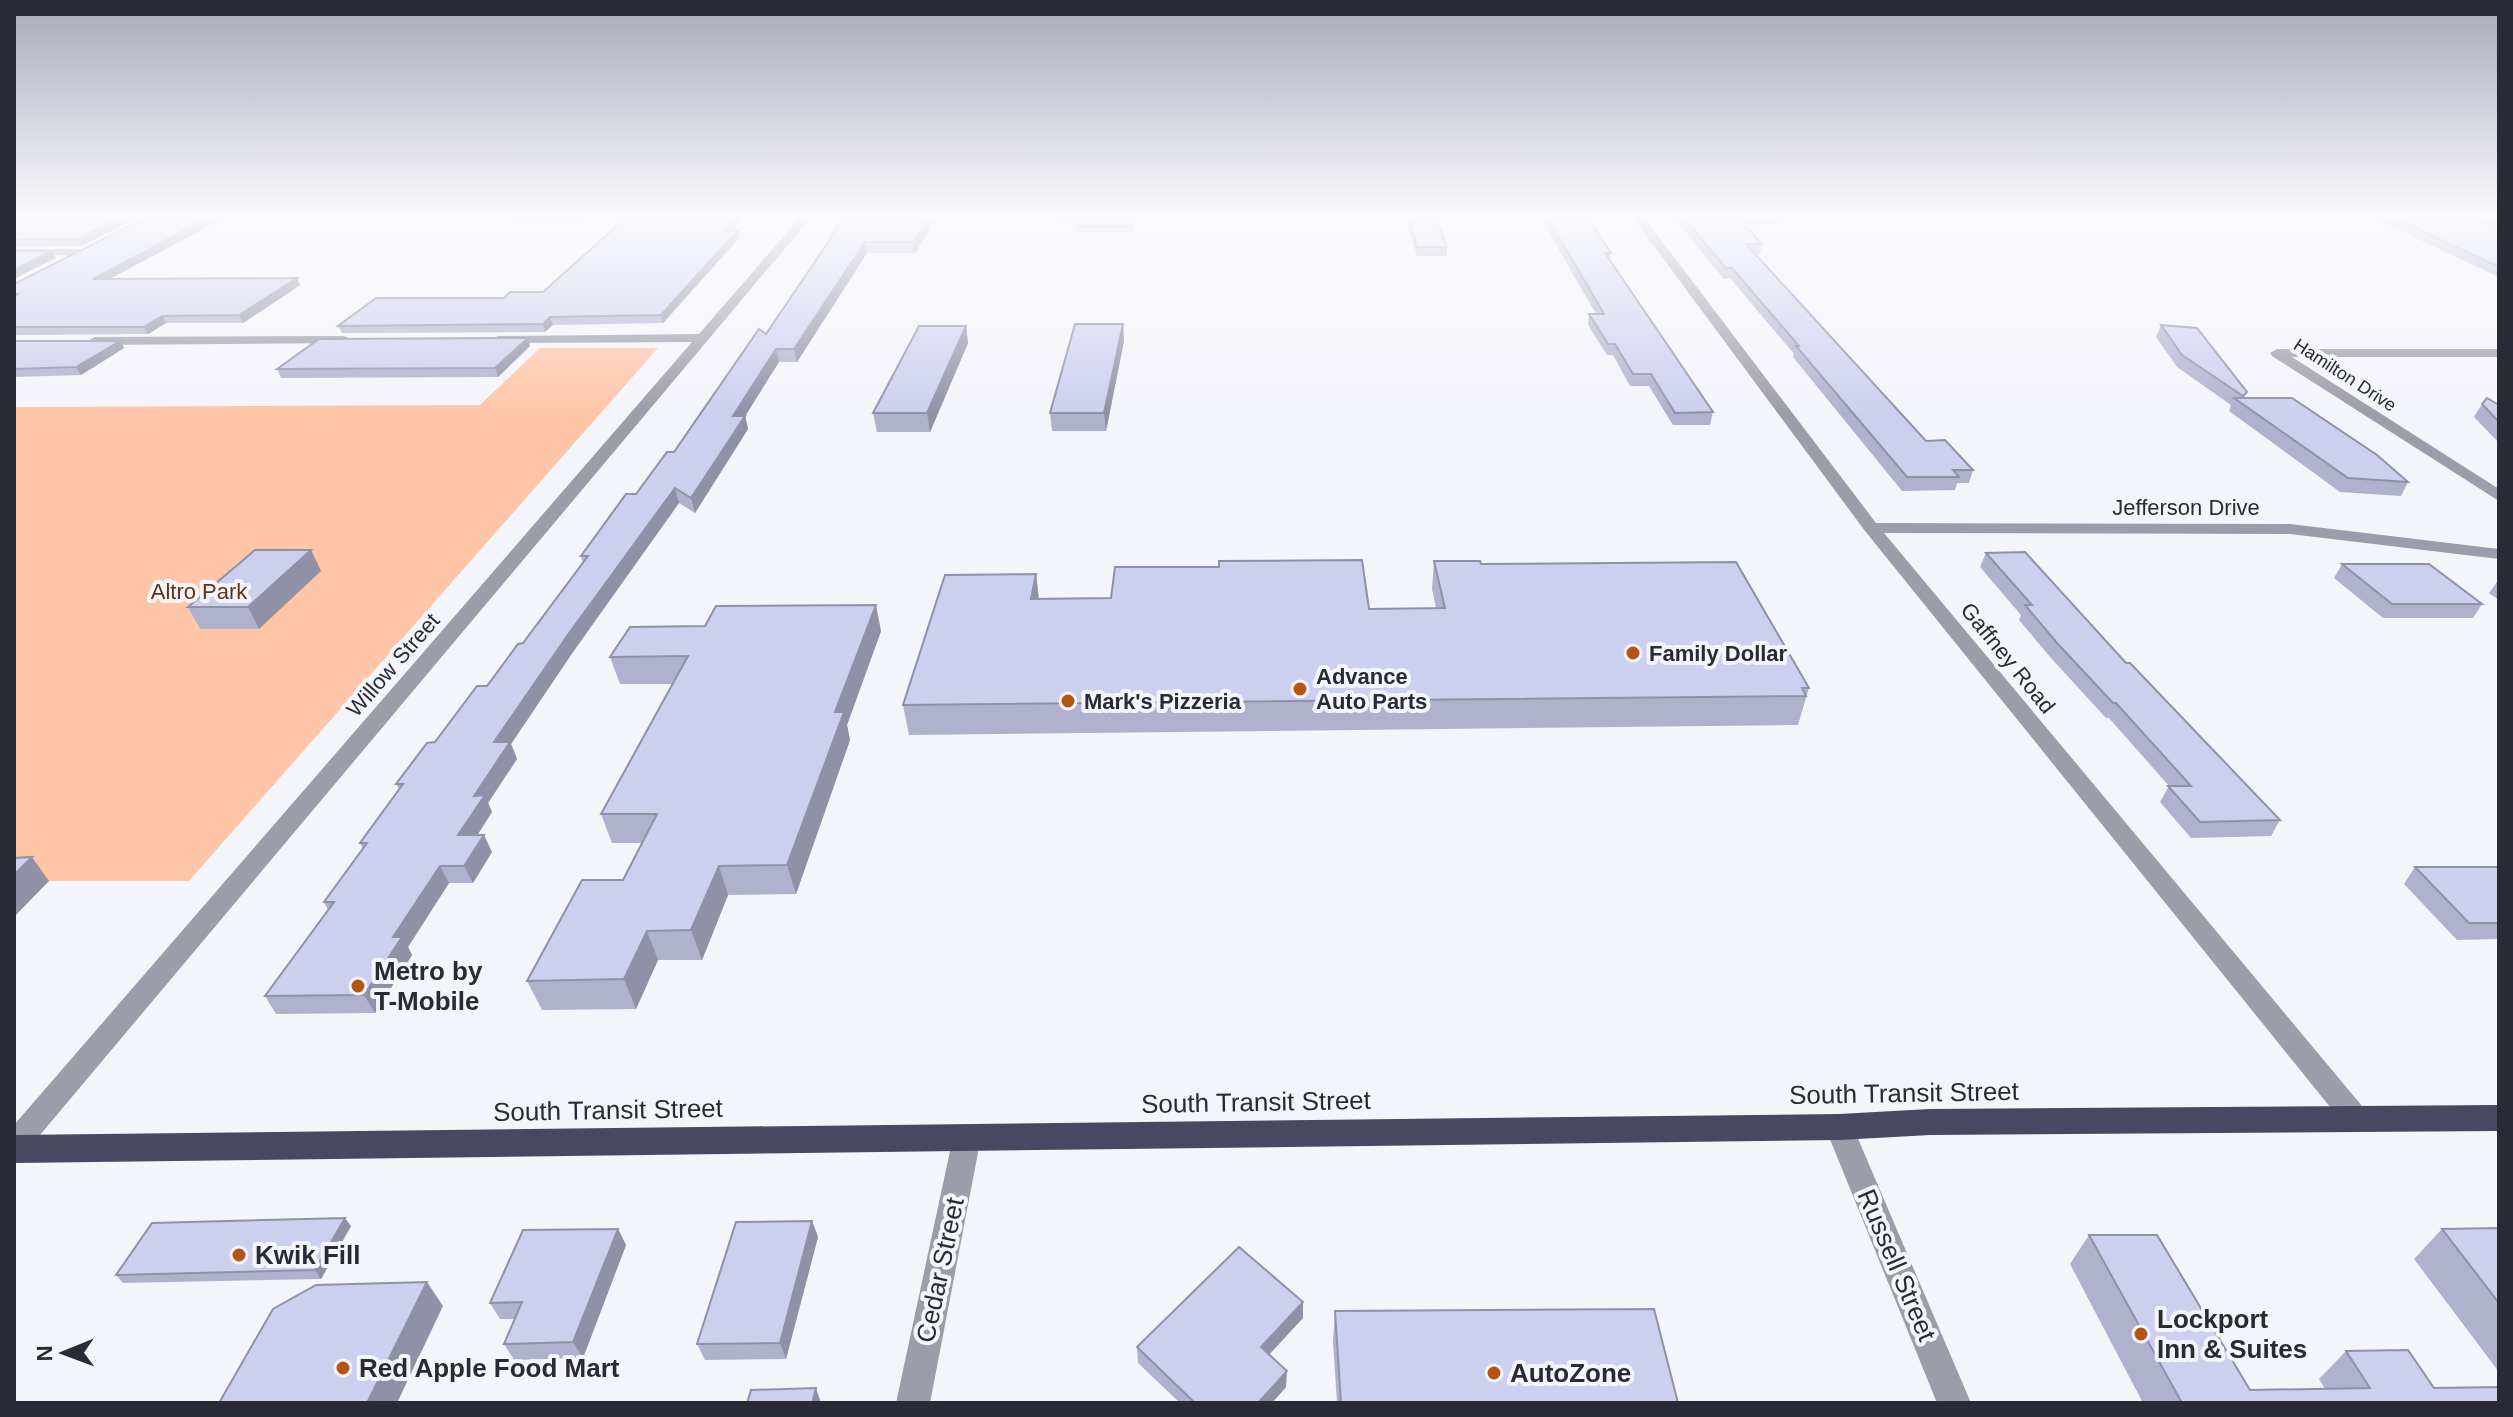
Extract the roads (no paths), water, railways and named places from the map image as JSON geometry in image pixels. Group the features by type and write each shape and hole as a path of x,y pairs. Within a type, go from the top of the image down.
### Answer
{"highway":[{"name":"South Transit Street","path":"14,1147 1839,1127 1930,1122 2499,1118"}],"street":[{"name":"Willow Street","path":"14,1147 753,281"},
{"name":"Gaffney Road","path":"1686,281 1871,528 2357,1120"},
{"path":"489,339 705,338"},
{"path":"75,342 350,340"},
{"name":"Hamilton Drive","path":"2499,353 2277,353 2499,496"},
{"name":"Jefferson Drive","path":"1871,528 2290,529 2499,554"},
{"name":"Russell Street","path":"1839,1127 1954,1403"},
{"name":"Cedar Street","path":"913,1403 967,1137"}],"place":[{"name":"Family Dollar","path":"1633,653"},
{"name":"Advance Auto Parts","path":"1300,689"},
{"name":"Mark's Pizzeria","path":"1068,701"},
{"name":"Metro by T-Mobile","path":"358,986"},
{"name":"Kwik Fill","path":"239,1255"},
{"name":"Lockport Inn & Suites","path":"2141,1334"},
{"name":"Red Apple Food Mart","path":"343,1368"},
{"name":"AutoZone","path":"1494,1373"}],"park label":[{"name":"Altro Park","path":"199,591"}]}
